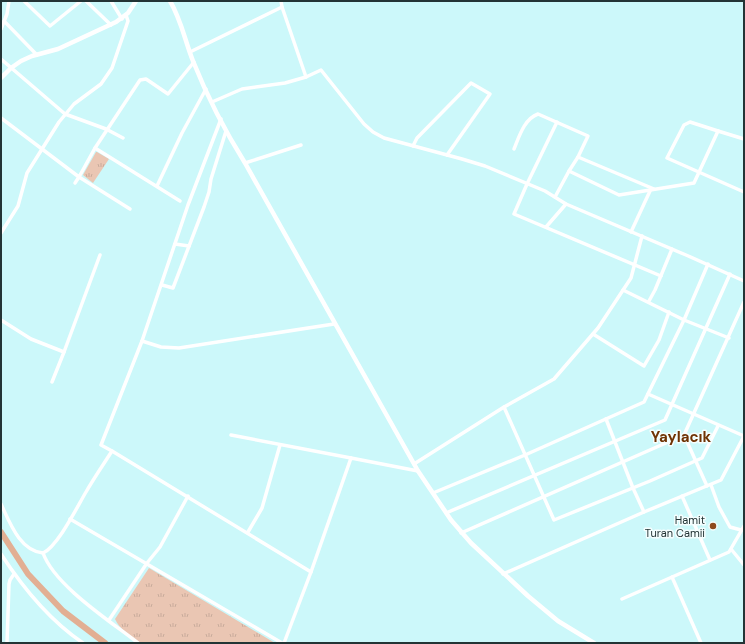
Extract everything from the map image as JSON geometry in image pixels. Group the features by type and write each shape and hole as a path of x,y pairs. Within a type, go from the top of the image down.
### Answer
{"main road":[{"path":"1,78 21,61 58,49 122,19 136,1"},
{"path":"170,1 178,18 194,62 226,131 334,324 432,493 461,533 503,574 558,621 594,643"}],"street":[{"path":"1,29 8,11 9,1"},
{"path":"24,1 50,26 81,1"},
{"path":"86,1 111,25"},
{"path":"111,1 122,19"},
{"path":"281,1 306,77"},
{"path":"190,52 282,7"},
{"path":"1,233 18,206 25,177 42,148 65,114 74,104 100,84 112,68 128,21 126,15"},
{"path":"4,21 37,55"},
{"path":"1,59 65,114 106,129 123,138"},
{"path":"75,184 106,129 140,80 146,79 168,94 194,62"},
{"path":"212,102 242,88 285,83 306,77 321,70 364,124 373,132 384,138 485,166 527,184 566,204 708,264 744,281"},
{"path":"413,146 417,138 471,83 490,94 447,155"},
{"path":"157,186 182,133 206,89"},
{"path":"514,150 531,116 538,114 588,136 556,198"},
{"path":"1,118 79,177 130,208"},
{"path":"220,119 188,205 142,341 101,445 248,532 311,572"},
{"path":"557,122 514,214 634,266 661,276"},
{"path":"744,139 690,122 684,125 667,158 744,192"},
{"path":"162,285 172,288 209,192 211,179 226,131"},
{"path":"569,171 619,195 694,184 718,131"},
{"path":"244,163 301,145"},
{"path":"95,148 180,201"},
{"path":"578,157 656,190"},
{"path":"631,232 650,191"},
{"path":"546,228 566,204"},
{"path":"414,464 504,406 554,379 593,334 631,278 642,236"},
{"path":"175,244 189,246"},
{"path":"649,301 672,249"},
{"path":"52,382 100,255"},
{"path":"432,493 525,455 644,402 684,320 708,264"},
{"path":"446,513 665,420 730,274"},
{"path":"623,290 649,301 684,320 729,338"},
{"path":"461,533 684,435 744,302"},
{"path":"593,334 644,366 659,340 669,312"},
{"path":"1,320 31,339 64,352"},
{"path":"142,341 161,347 179,348 334,324"},
{"path":"503,574 721,480 744,436 718,426 648,394"},
{"path":"504,406 554,520 634,488 702,458 718,426"},
{"path":"606,419 644,512"},
{"path":"231,435 418,471"},
{"path":"684,435 730,527 741,530"},
{"path":"248,532 262,508 280,445"},
{"path":"44,553 52,546 70,519 112,451"},
{"path":"70,519 283,643 311,572 351,458"},
{"path":"109,620 147,563 160,547 188,496"},
{"path":"682,496 710,560"},
{"path":"1,504 9,522 26,546 38,552 44,553"},
{"path":"622,599 729,552 744,526"},
{"path":"730,549 744,565"},
{"path":"44,553 49,566 57,576 77,595 138,643"},
{"path":"1,554 14,574 53,619 83,643"},
{"path":"7,643 9,584 14,574"},
{"path":"672,577 701,643"}],"green space":[{"path":"96,152 109,159 93,183 83,175"},
{"path":"149,568 275,643 140,643 122,629 115,619"}],"waterway":[{"path":"1,532 28,574 63,611 105,643"}],"place":[{"name":"Hamit Turan Camii","path":"713,526"}],"district":[{"name":"Yaylacık","path":"681,437"}]}
